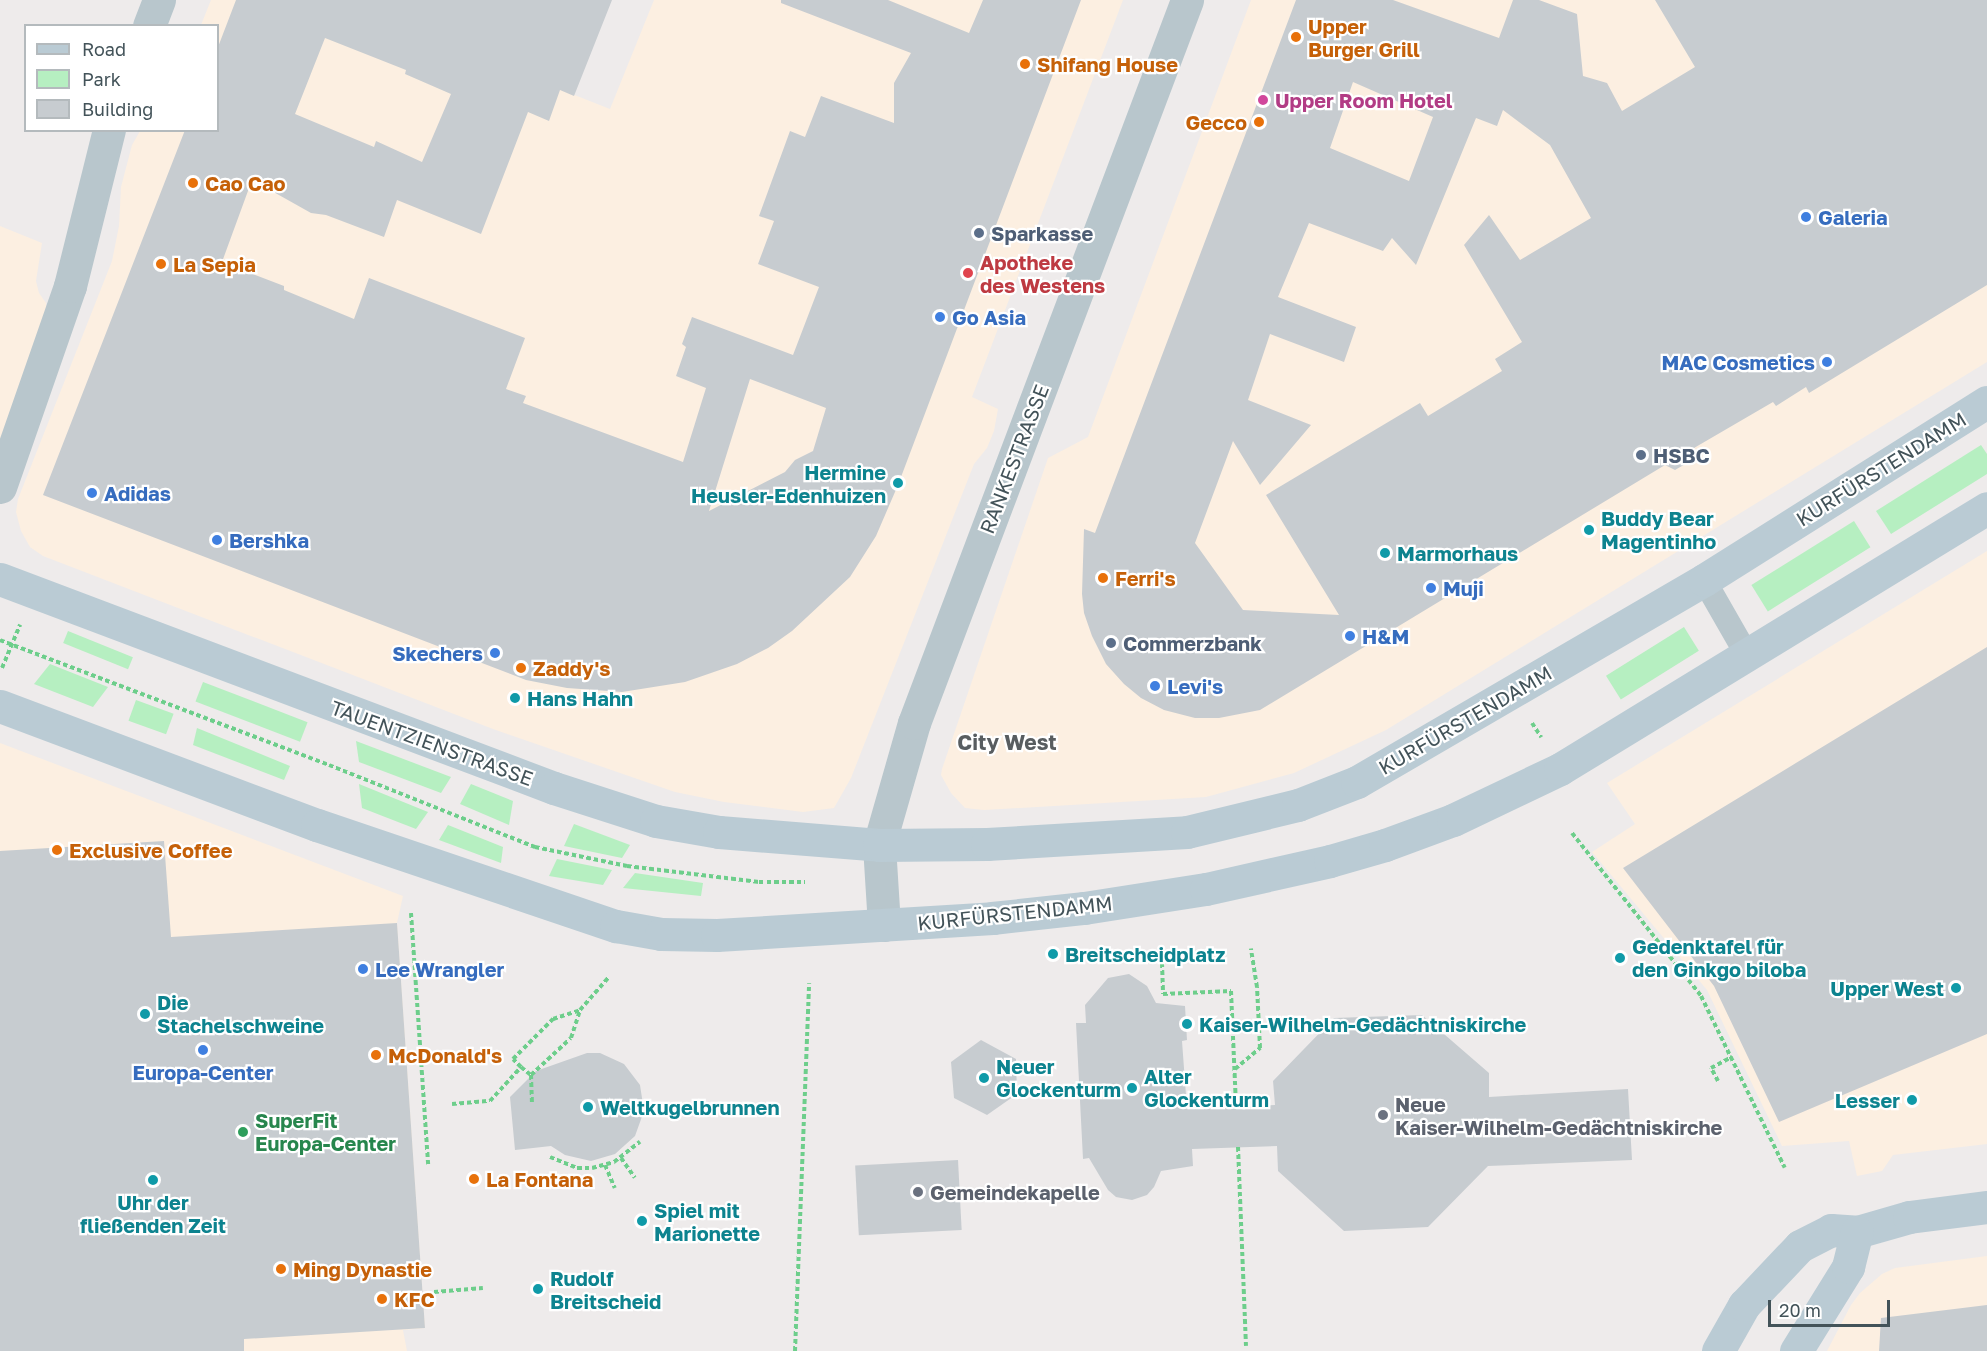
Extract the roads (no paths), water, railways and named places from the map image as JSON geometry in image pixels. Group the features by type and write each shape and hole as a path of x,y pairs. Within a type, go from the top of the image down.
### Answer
{"main road":[{"name":"KURFÜRSTENDAMM","path":"879,845 987,844 1176,833 1298,805 1357,783 1704,580 1987,402"},
{"name":"KURFÜRSTENDAMM","path":"884,925 1084,908 1206,889 1330,861 1385,845 1453,820 1560,769 1987,508"},
{"name":"TAUENTZIENSTRASSE","path":"0,579 600,805 656,821 719,832 879,845"},
{"path":"0,706 287,814 616,926 661,934 717,935 884,925"},
{"path":"1718,1351 1744,1305 1800,1245 1831,1230 1857,1232 1909,1217 1987,1206"},
{"path":"1796,1351 1848,1267 1857,1232"}],"street":[{"path":"150,24 159,0"},
{"name":"RANKESTRASSE","path":"884,925 879,845 914,723 1187,0"},
{"path":"0,487 70,286 108,132"}],"lane":[{"path":"1704,580 1747,655"}],"place":[{"name":"Upper Burger Grill","path":"1296,37"},
{"name":"Shifang House","path":"1025,64"},
{"name":"Upper Room Hotel","path":"1263,100"},
{"name":"Gecco","path":"1259,122"},
{"name":"Cao Cao","path":"193,183"},
{"name":"Galeria","path":"1806,217"},
{"name":"Sparkasse","path":"979,233"},
{"name":"La Sepia","path":"161,264"},
{"name":"Apotheke des Westens","path":"968,273"},
{"name":"Go Asia","path":"940,317"},
{"name":"MAC Cosmetics","path":"1827,362"},
{"name":"HSBC","path":"1641,455"},
{"name":"Hermine Heusler-Edenhuizen","path":"898,483"},
{"name":"Adidas","path":"92,493"},
{"name":"Buddy Bear Magentinho","path":"1589,530"},
{"name":"Bershka","path":"217,540"},
{"name":"Marmorhaus","path":"1385,553"},
{"name":"Ferri's","path":"1103,578"},
{"name":"Muji","path":"1431,588"},
{"name":"H&M","path":"1350,636"},
{"name":"Commerzbank","path":"1111,643"},
{"name":"Skechers","path":"495,653"},
{"name":"Zaddy's","path":"521,668"},
{"name":"Levi's","path":"1155,686"},
{"name":"Hans Hahn","path":"515,698"},
{"name":"Exclusive Coffee","path":"57,850"},
{"name":"Breitscheidplatz","path":"1053,954"},
{"name":"Gedenktafel für den Ginkgo biloba","path":"1620,958"},
{"name":"Lee Wrangler","path":"363,969"},
{"name":"Upper West","path":"1956,988"},
{"name":"Die Stachelschweine","path":"145,1014"},
{"name":"Kaiser-Wilhelm-Gedächtniskirche","path":"1187,1024"},
{"name":"Europa-Center","path":"203,1050"},
{"name":"McDonald's","path":"376,1055"},
{"name":"Neuer Glockenturm","path":"984,1078"},
{"name":"Alter Glockenturm","path":"1132,1088"},
{"name":"Lesser","path":"1912,1100"},
{"name":"Weltkugelbrunnen","path":"588,1107"},
{"name":"Neue Kaiser-Wilhelm-Gedächtniskirche","path":"1383,1115"},
{"name":"SuperFit Europa-Center","path":"243,1132"},
{"name":"La Fontana","path":"474,1179"},
{"name":"Uhr der fließenden Zeit","path":"153,1180"},
{"name":"Gemeindekapelle","path":"918,1192"},
{"name":"Spiel mit Marionette","path":"642,1221"},
{"name":"Ming Dynastie","path":"281,1269"},
{"name":"Rudolf Breitscheid","path":"538,1289"},
{"name":"KFC","path":"382,1299"}],"district":[{"name":"City West","path":"1007,742"}]}
